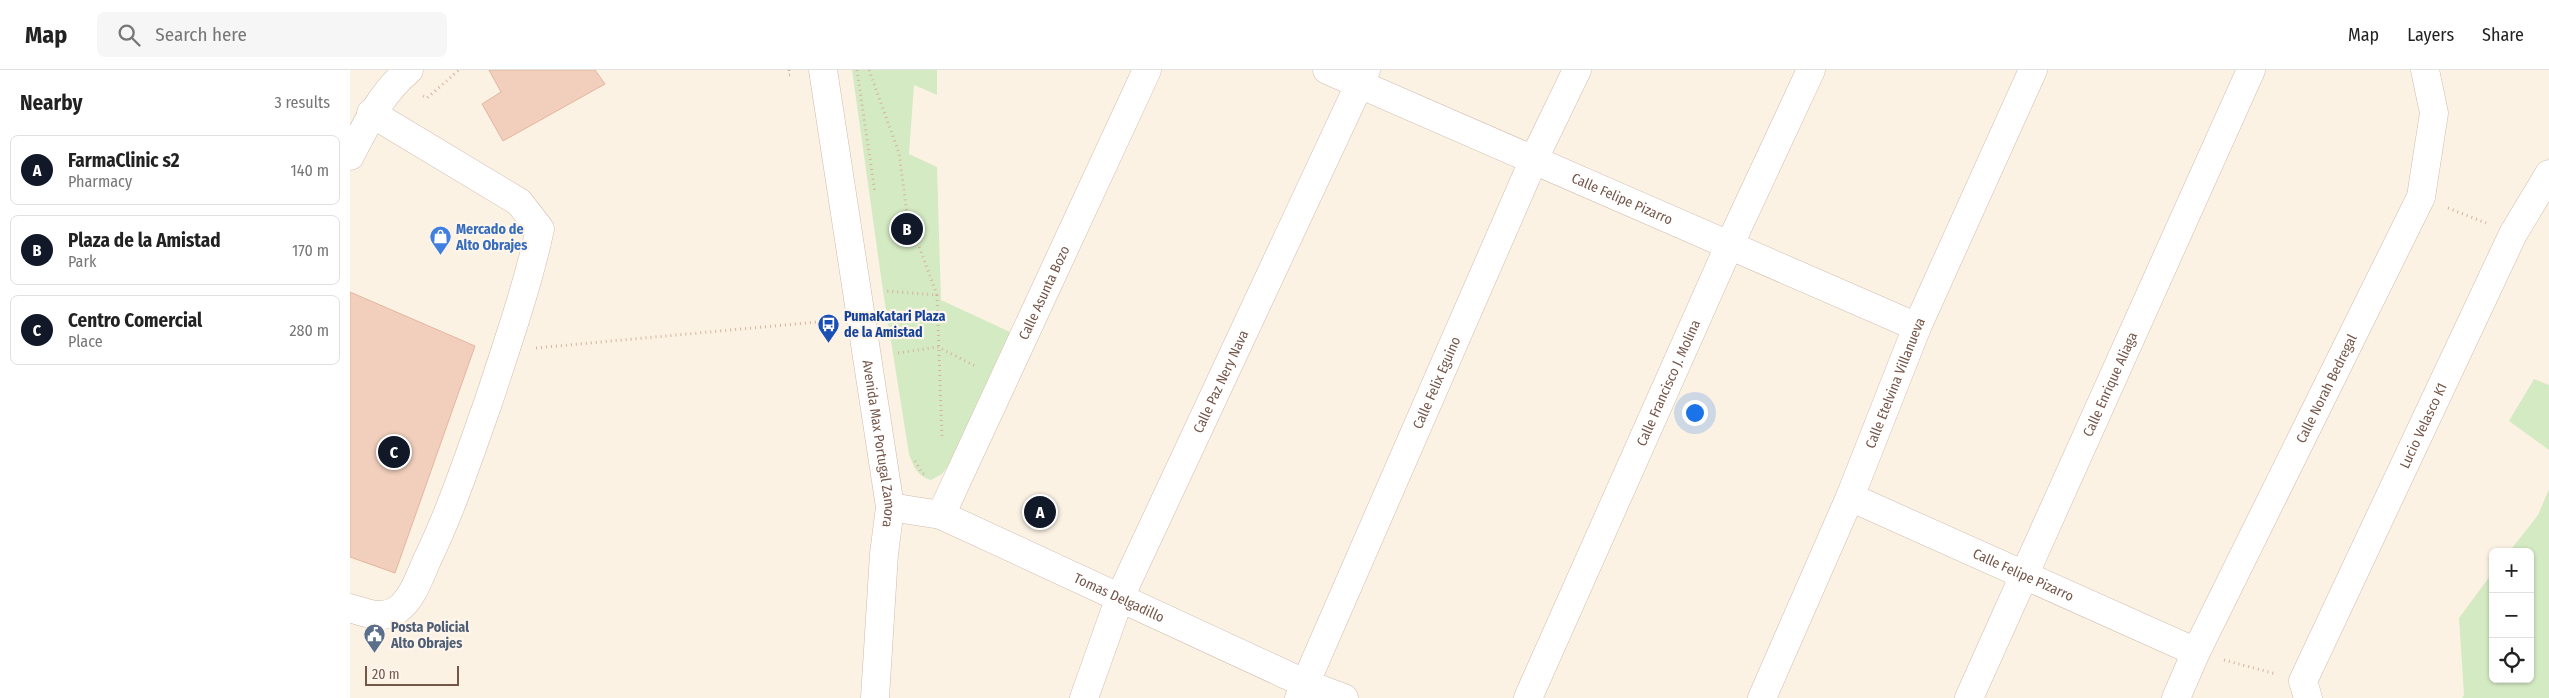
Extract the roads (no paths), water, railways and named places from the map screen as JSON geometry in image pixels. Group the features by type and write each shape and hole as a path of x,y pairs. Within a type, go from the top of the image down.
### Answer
{"street":[{"path":"350,156 371,113 409,70"},
{"name":"Avenida Max Portugal Zamora","path":"823,70 890,507 884,554 875,698"},
{"name":"Calle Asunta Bozo","path":"941,515 1146,70"},
{"name":"Calle Felipe Pizarro","path":"1327,70 1363,77 1534,159 1917,327"},
{"name":"Calle Felix Eguino","path":"1302,691 1534,159 1577,70"},
{"name":"Calle Francisco J. Molina","path":"1528,698 1729,246 1811,70"},
{"name":"Calle Etelvina Villanueva","path":"1762,698 1850,497 1917,327 2033,70"},
{"name":"Calle Enrique Aliaga","path":"1969,698 2250,70"},
{"name":"Calle Norah Bedregal","path":"2176,698 2196,652 2421,197 2434,113 2426,70"},
{"name":"Calle Paz Nery Nava","path":"1084,698 1120,597 1363,77"},
{"path":"350,608 374,615 387,615 399,609 414,589 450,512 506,350 533,260 540,228 520,202 371,113"},
{"name":"Lucio Velasco K1","path":"2306,690 2512,234 2549,174"},
{"name":"Calle Felipe Pizarro","path":"1850,497 2196,652"},
{"name":"Tomas Delgadillo","path":"890,507 941,515 1120,597 1302,691 1344,698"}],"place":[{"name":"Plaza de la Amistad","path":"907,229"},
{"name":"Mercado de Alto Obrajes","path":"440,256"},
{"name":"PumaKatari Plaza de la Amistad","path":"828,343"},
{"name":"Centro Comercial","path":"394,452"},
{"name":"FarmaClinic s2","path":"1040,512"},
{"name":"Posta Policial Alto Obrajes","path":"375,654"}]}
